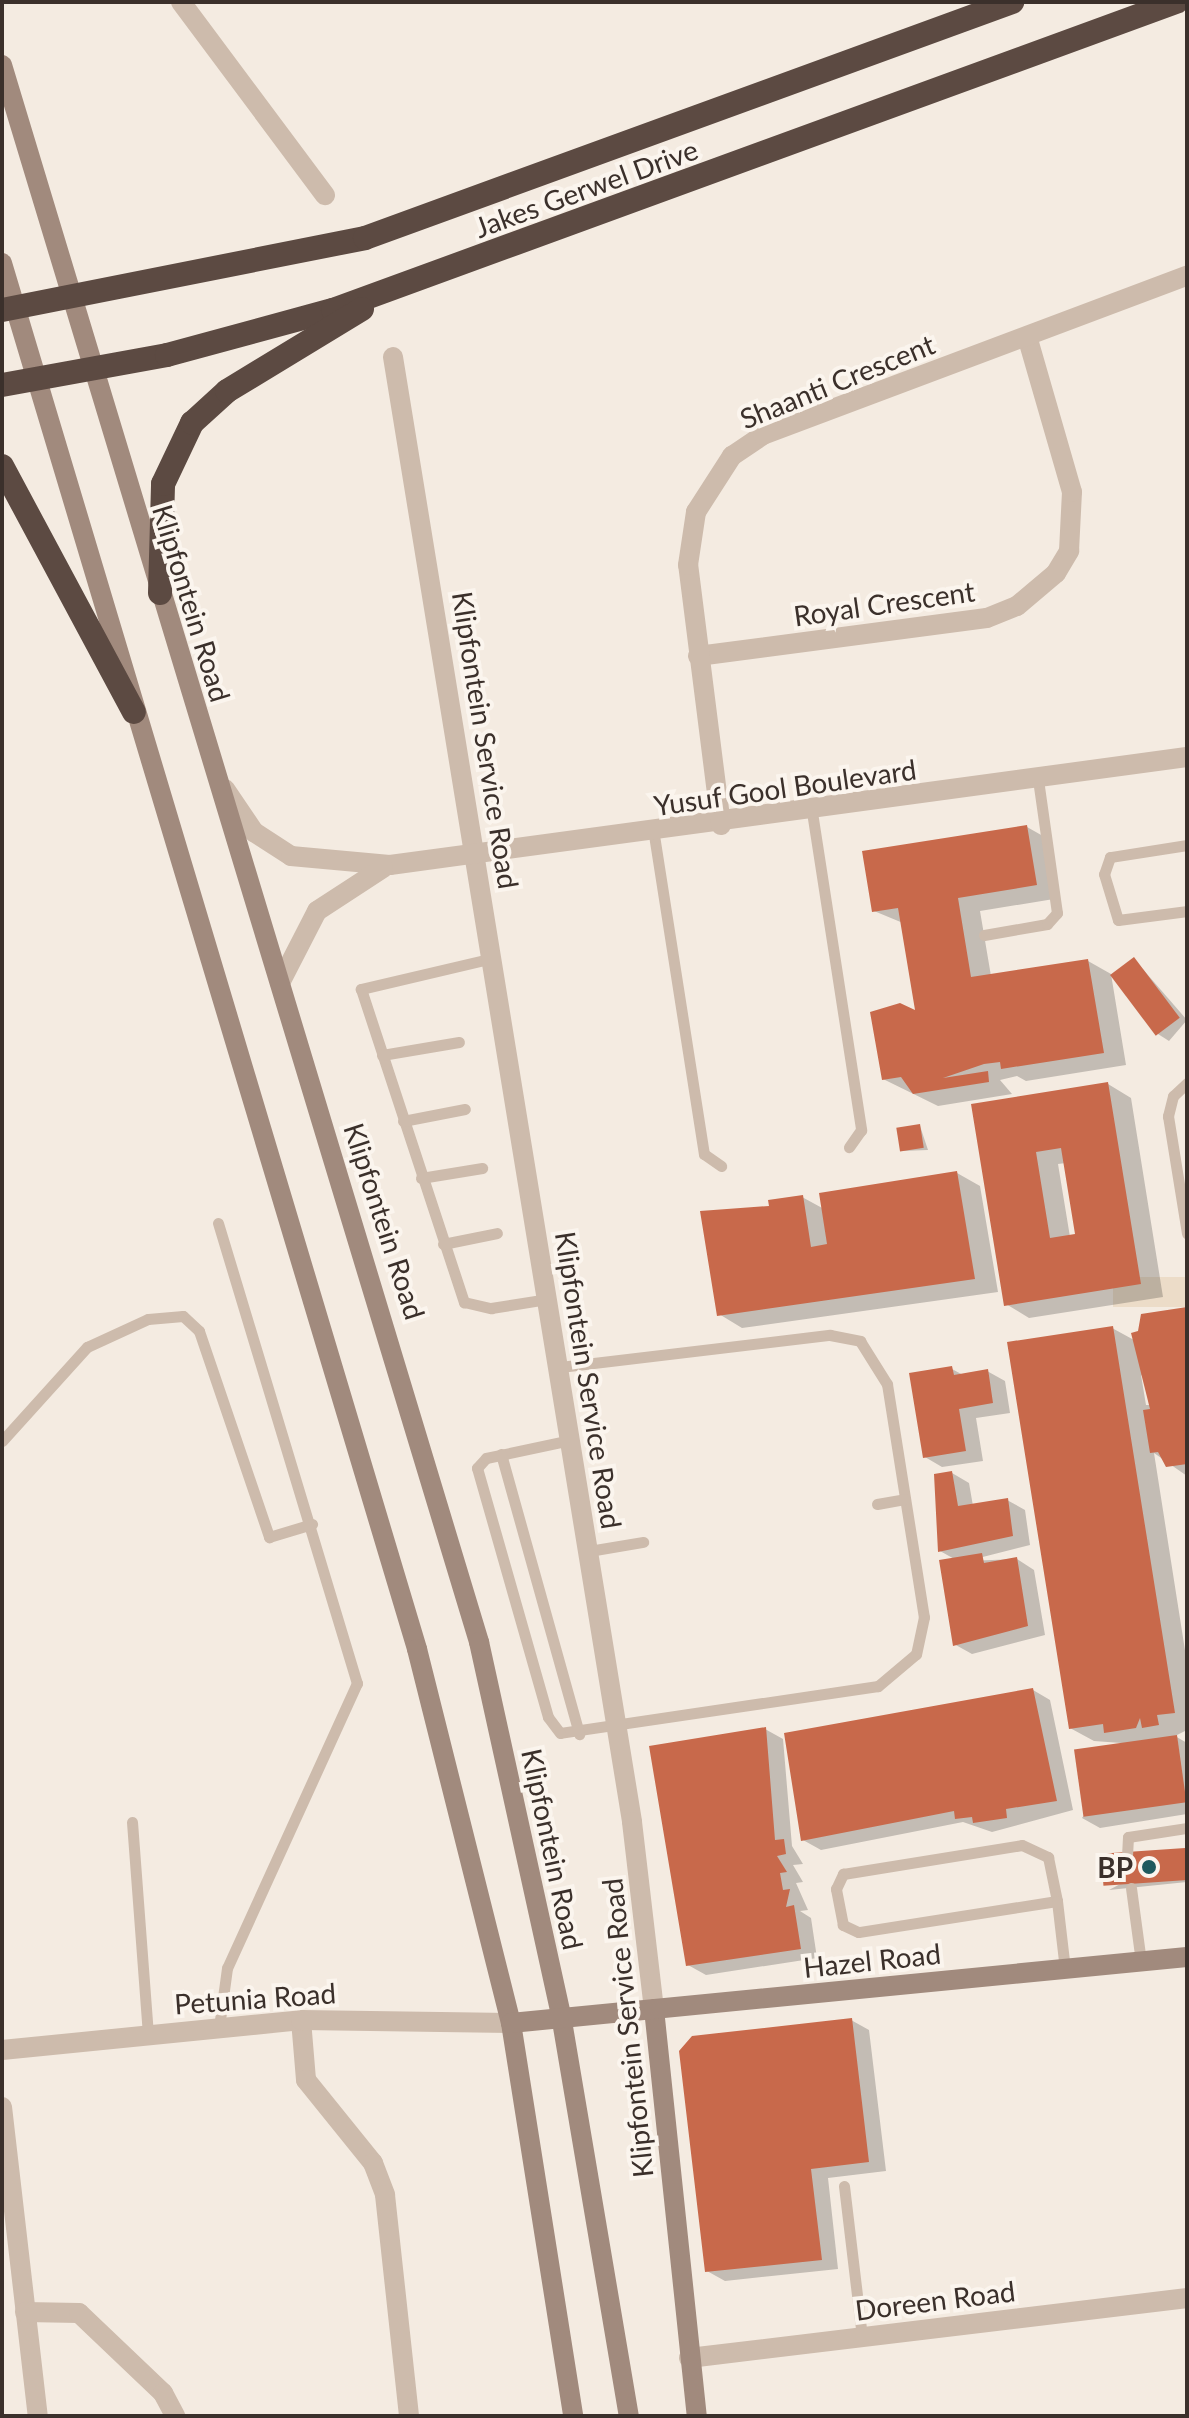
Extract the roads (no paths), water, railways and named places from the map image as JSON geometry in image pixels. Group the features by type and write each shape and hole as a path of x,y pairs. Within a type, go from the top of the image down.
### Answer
{"highway":[{"name":"Jakes Gerwel Drive","path":"8,309 365,238 1012,2"},
{"name":"Jakes Gerwel Drive","path":"2,385 235,339 387,292 1176,2"},
{"path":"160,593 163,484 192,423 227,391 387,292"},
{"path":"2,466 134,712"}],"main road":[{"name":"Klipfontein Road","path":"2,65 68,298 280,983 479,1642 562,2021 629,2416"},
{"path":"2,263 8,309 35,379 134,712 341,1382 511,2023 573,2416"},
{"name":"Hazel Road","path":"511,2023 562,2021 654,2009 1187,1957"},
{"name":"Klipfontein Service Road","path":"654,2009 697,2416"}],"street":[{"path":"181,2 325,195"},
{"name":"Shaanti Crescent","path":"721,825 698,656 689,540 696,512 732,456 763,435 1187,276"},
{"name":"Royal Crescent","path":"698,656 987,618 1017,606 1056,573 1069,551 1072,492 1027,336"},
{"name":"Klipfontein Service Road","path":"393,357 560,1367 617,1728 654,2009"},
{"name":"Yusuf Gool Boulevard","path":"214,772 254,832 291,856 390,865 654,835 1187,757"},
{"name":"Yusuf Gool Boulevard","path":"280,983 317,911 390,865"},
{"path":"301,2020 306,2080 373,2163 385,2195 409,2416"},
{"name":"Petunia Road","path":"2,2050 301,2020 511,2023"},
{"path":"2,2107 38,2416"},
{"name":"Doreen Road","path":"689,2358 1187,2298"},
{"path":"25,2312 79,2313 163,2393 175,2416"}],"lane":[{"path":"984,935 1047,924 1057,913 1038,779"},
{"path":"812,812 861,1130 849,1147"},
{"path":"654,835 704,1154 721,1166"},
{"path":"1187,845 1110,857 1104,874 1118,920 1187,911"},
{"path":"493,958 361,989 464,1302 491,1308 548,1299"},
{"path":"382,1055 459,1042"},
{"path":"1187,1083 1173,1096 1168,1116 1187,1233"},
{"path":"403,1121 465,1109"},
{"path":"421,1178 482,1168"},
{"path":"218,1223 355,1664 355,1699 233,1954 219,2027"},
{"path":"443,1244 497,1233"},
{"path":"2,1441 87,1347 148,1319 183,1316 199,1331 269,1537 312,1524"},
{"path":"560,1367 830,1335 860,1341 887,1384 924,1617 921,1642 900,1674 865,1689 579,1734 552,1728 477,1468 501,1454 571,1440"},
{"path":"501,1454 579,1734"},
{"path":"877,1504 905,1499"},
{"path":"589,1551 643,1542"},
{"path":"132,1822 148,2034"},
{"path":"1127,1856 1128,1837 1187,1828"},
{"path":"1057,1901 858,1932 843,1925 836,1883 849,1872 1030,1845 1048,1857 1057,1901 1065,1969"},
{"path":"1131,1888 1141,1962"},
{"path":"844,2186 862,2337"}],"place":[{"name":"BP","path":"1149,1867"}]}
